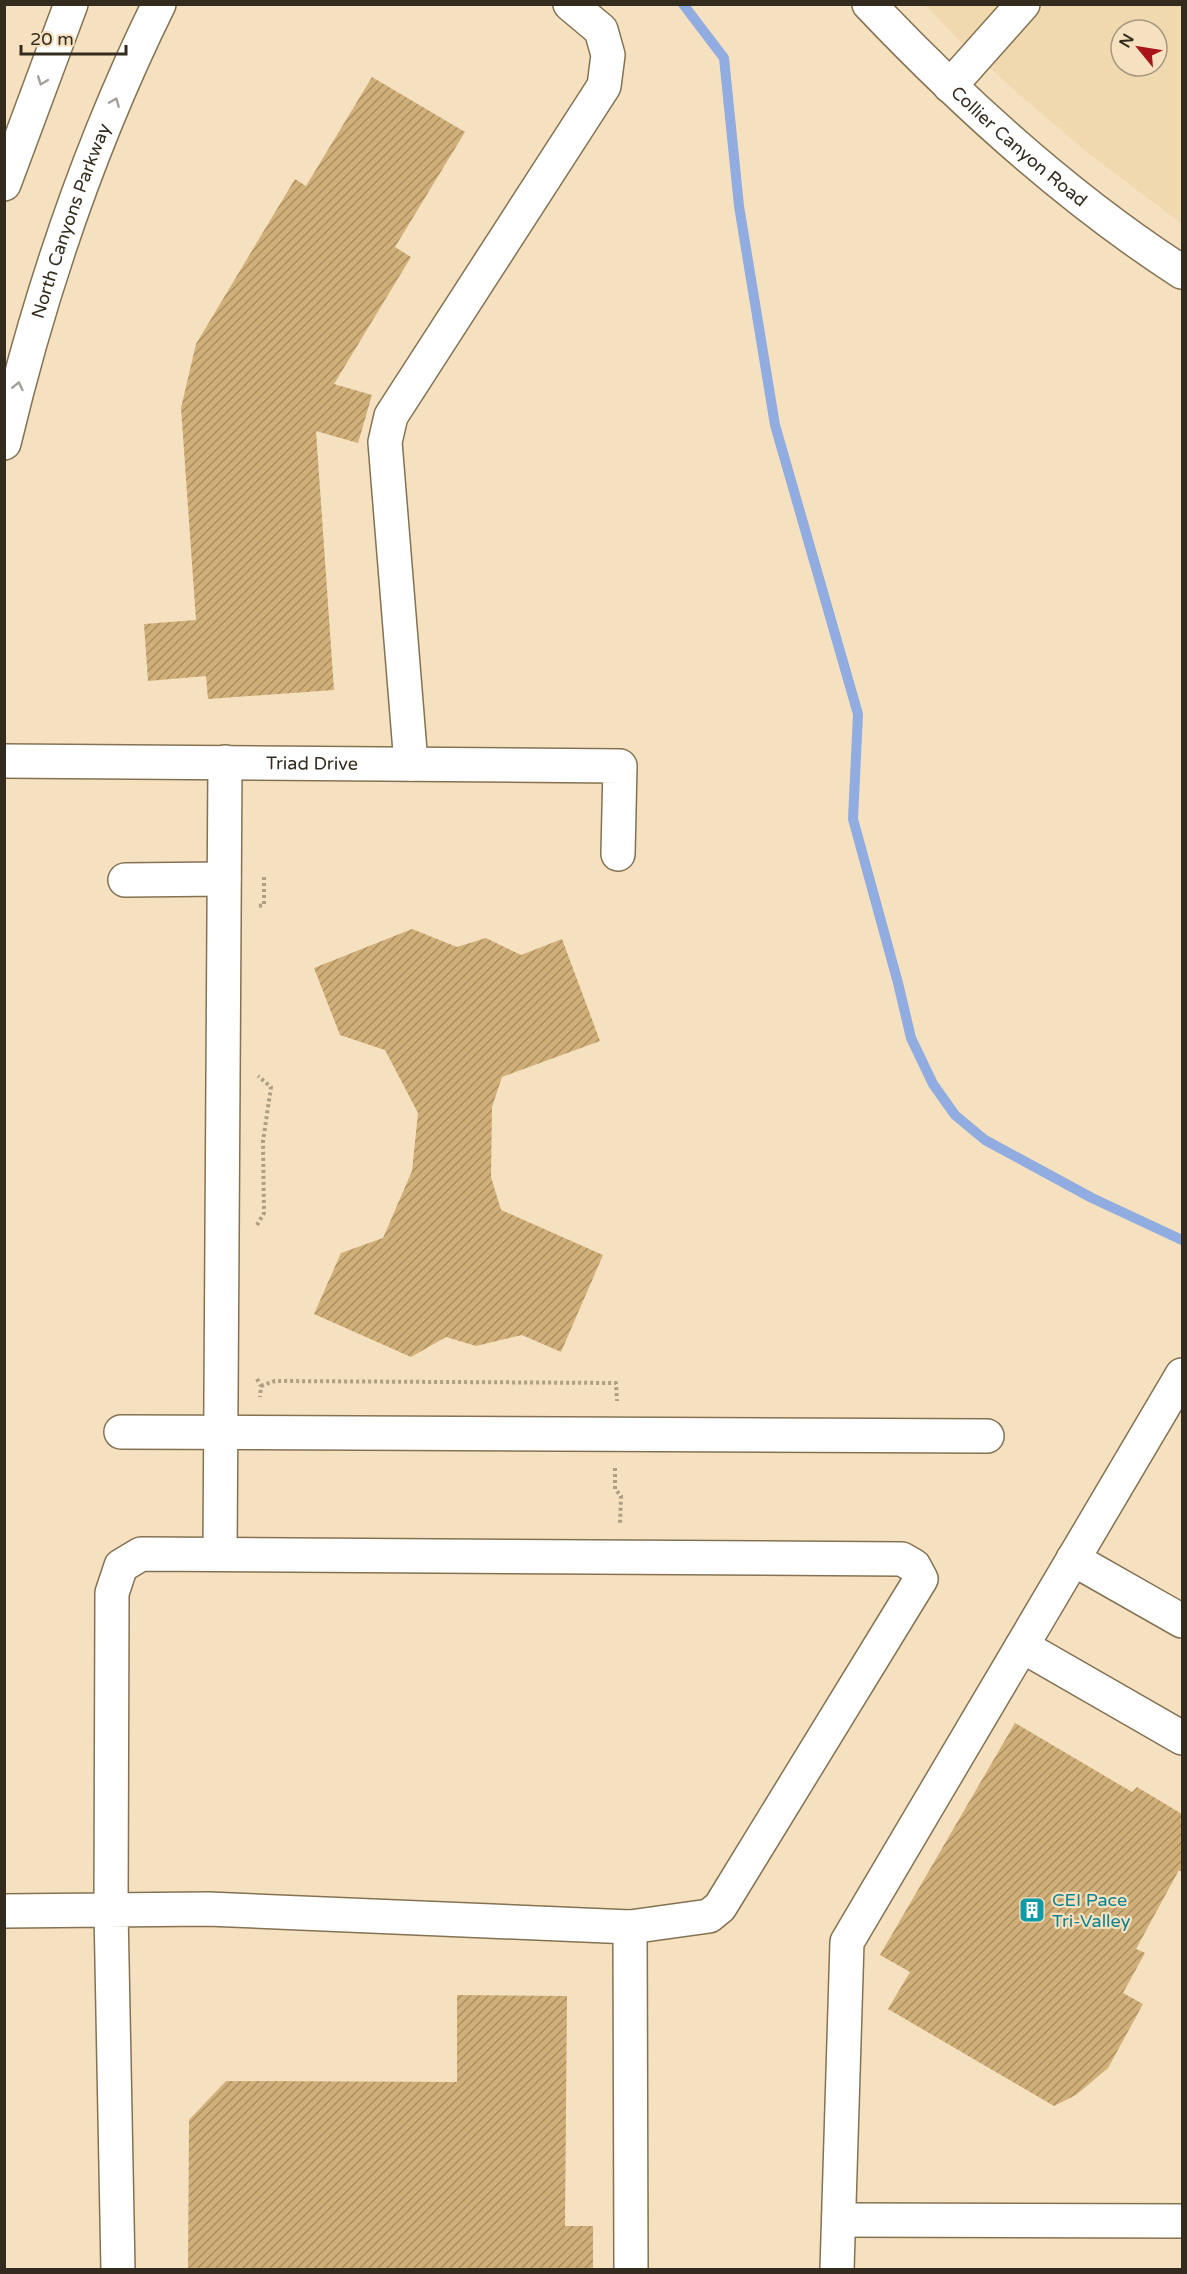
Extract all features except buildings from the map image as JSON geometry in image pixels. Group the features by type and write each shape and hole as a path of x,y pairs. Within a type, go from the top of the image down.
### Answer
{"street":[{"name":"North Canyons Parkway","path":"4,443 43,294 71,213 130,65 159,4"},
{"path":"411,764 385,442 391,416 604,86 608,55 601,30 570,4"},
{"name":"Collier Canyon Road","path":"869,4 993,126 1077,195 1182,272"},
{"path":"950,86 1023,4"},
{"path":"4,184 69,5"},
{"name":"Triad Drive","path":"4,760 620,766 618,854"},
{"path":"220,1554 225,762"},
{"path":"125,880 224,879"},
{"path":"837,2270 847,1942 1182,1375"},
{"path":"121,1432 987,1436"},
{"path":"4,1911 111,1910 208,1909 630,1927 709,1916 720,1907 921,1579 914,1566 902,1559 141,1554 121,1566 112,1593 111,1910 118,2270"},
{"path":"1073,1559 1182,1621"},
{"path":"1022,1646 1182,1738"},
{"path":"630,1927 631,2270"},
{"path":"839,2220 1182,2221"}],"path":[{"path":"261,1386 275,1381 616,1383 615,1489 621,1496 619,1538 623,1557"}],"shaded area":[{"path":"925,5 1182,5 1182,224 1088,153 961,42"}],"waterway":[{"path":"683,4 724,58 739,206 775,425 858,714 853,819 911,1038 933,1084 955,1115 985,1140 1092,1198 1182,1240"}],"place":[{"name":"CEI Pace Tri-Valley","path":"1032,1910"}]}
